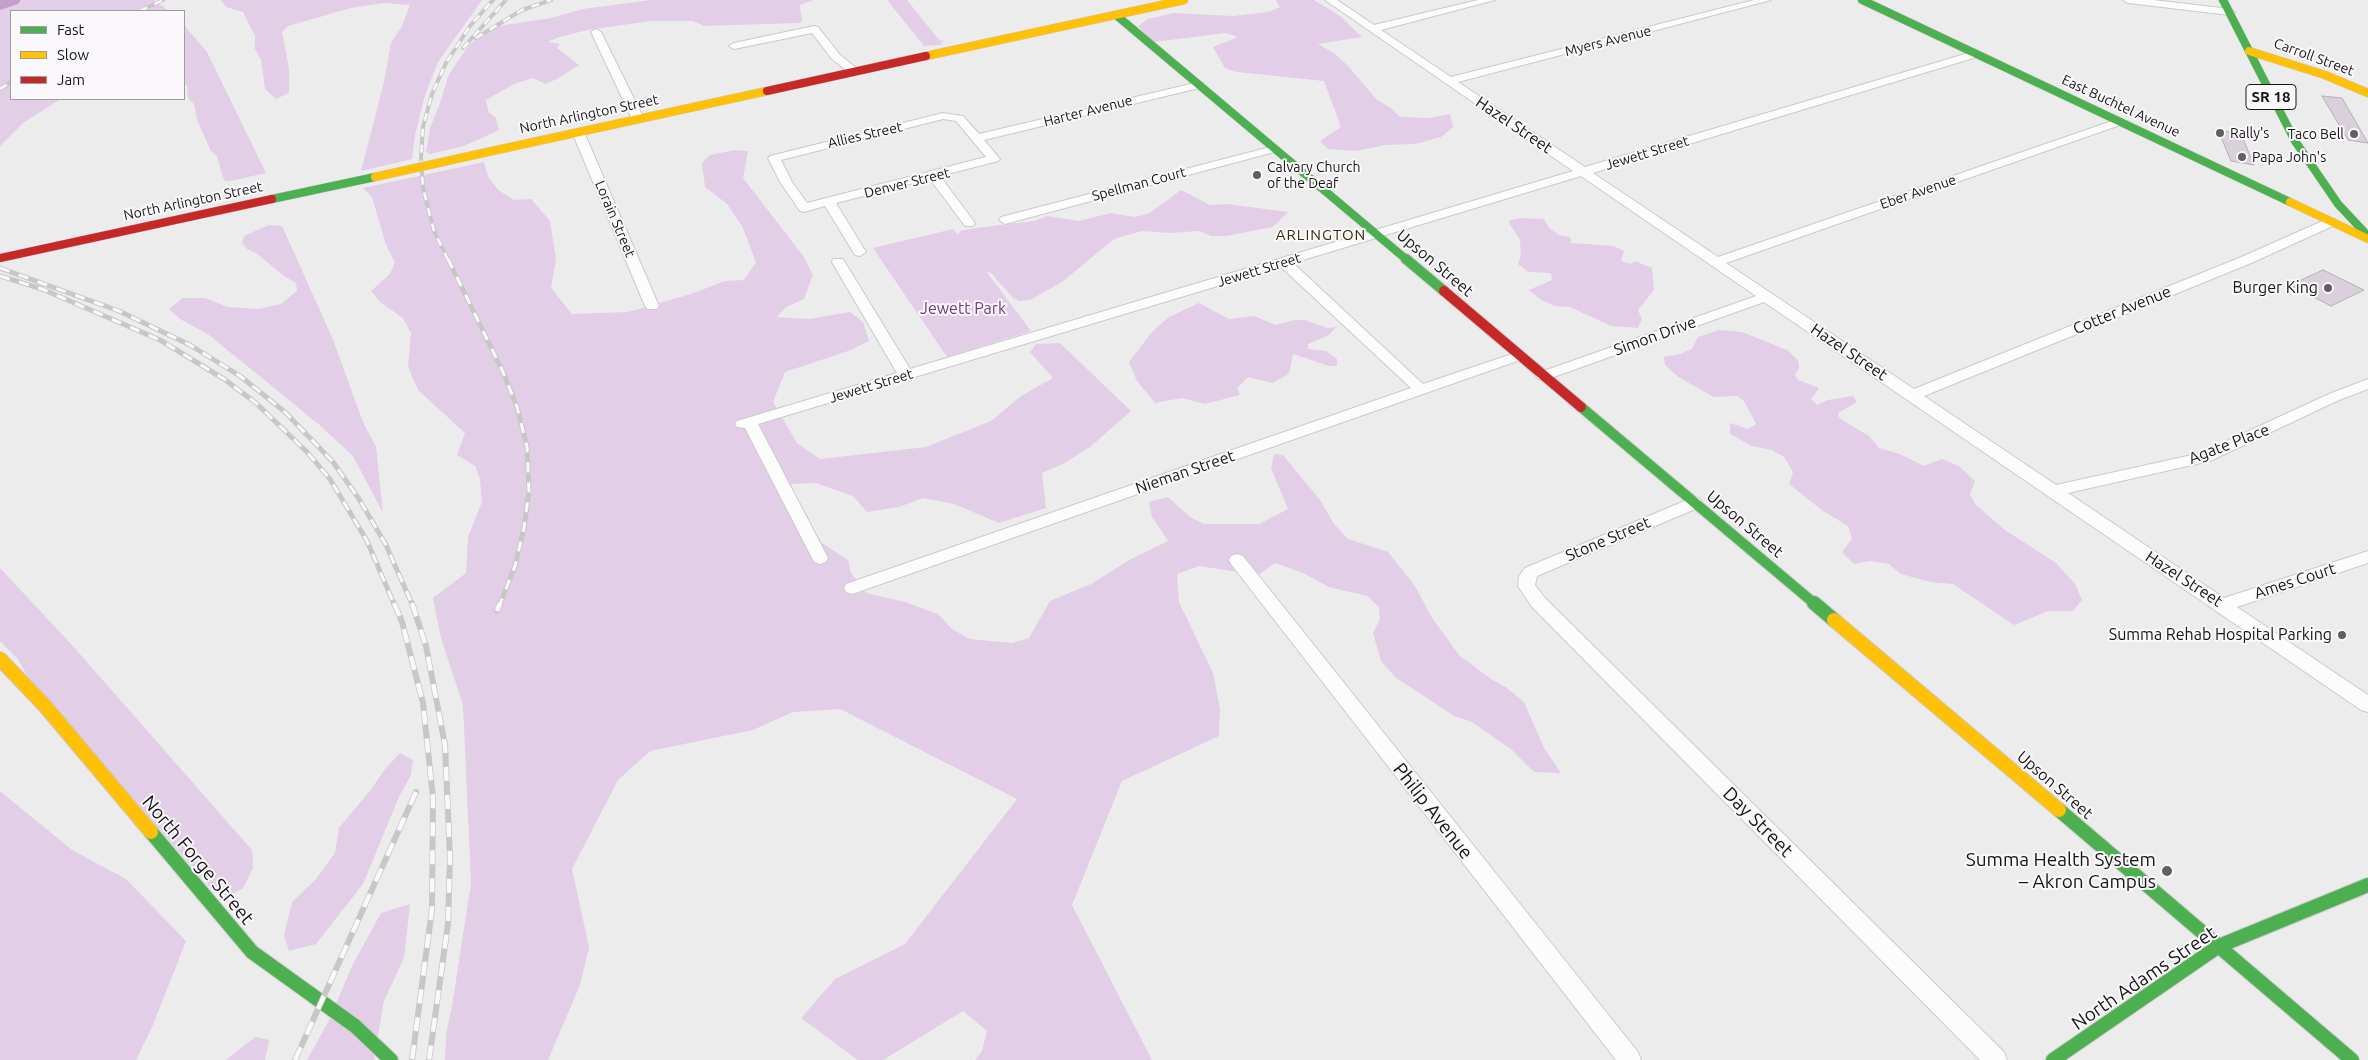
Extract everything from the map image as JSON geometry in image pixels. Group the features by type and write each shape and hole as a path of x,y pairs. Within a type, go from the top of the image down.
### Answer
{"street":[{"name":"North Arlington Street","path":"0,258 1184,0"},
{"name":"Hazel Street","path":"1330,0 2368,704"},
{"path":"1372,28 1490,0"},
{"name":"Myers Avenue","path":"1450,81 1766,0"},
{"name":"East Buchtel Avenue","path":"1862,0 2330,222 2368,238"},
{"path":"2128,0 2230,12"},
{"name":"SR 18","path":"2223,0 2295,141 2338,204 2368,238"},
{"name":"Upson Street","path":"1116,15 2352,1060"},
{"path":"734,46 814,29 843,65 855,72"},
{"path":"596,32 638,119"},
{"name":"Carroll Street","path":"2249,51 2325,75 2368,93"},
{"name":"Jewett Street","path":"820,558 746,423 1976,54"},
{"name":"Harter Avenue","path":"981,143 1199,85"},
{"name":"Allies Street","path":"804,208 786,182 774,158 776,156 954,116 959,118 981,143"},
{"name":"Eber Avenue","path":"1716,262 2119,122"},
{"name":"Lorain Street","path":"578,132 652,306"},
{"name":"Denver Street","path":"804,208 991,161 993,157 981,143"},
{"name":"Spellman Court","path":"1005,220 1274,149"},
{"path":"934,176 969,223"},
{"path":"830,202 860,252"},
{"name":"Cotter Avenue","path":"1913,395 2244,261 2330,222"},
{"path":"838,262 906,375"},
{"path":"1284,262 1420,389"},
{"name":"Simon Drive","path":"1543,376 1767,296"},
{"name":"Nieman Street","path":"852,588 1518,356"},
{"name":"Agate Place","path":"2055,491 2205,457 2334,397 2368,384"},
{"name":"Stone Street","path":"1526,580 1532,572 1543,566 1694,503"},
{"name":"Ames Court","path":"2223,605 2368,557"},
{"name":"Philip Avenue","path":"1237,560 1630,1060"},
{"name":"Day Street","path":"1526,580 1529,591 1538,602 1996,1060"},
{"name":"North Forge Street","path":"0,659 46,706 252,952 355,1026 391,1060"},
{"name":"North Adams Street","path":"2053,1060 2219,946 2368,885"}],"green space":[{"path":"0,0 154,0 168,10 10,10 10,100 59,100 23,123 0,146"},
{"path":"221,0 482,0 438,62 425,95 415,135 412,159 361,171 384,82 391,43 402,26 410,5 384,3 351,8 288,26 282,32 289,68 289,93 276,99 265,89 261,60 255,49 255,36 243,12 226,7"},
{"path":"651,0 813,0 800,5 802,22 798,23 704,26 693,21 651,21 587,30 556,38 548,42 560,44 557,48 579,65 545,84 533,78 514,84 486,100 489,113 496,118 499,130 464,146 430,154 426,152 430,128 449,74 469,45 492,27 551,18 583,9"},
{"path":"887,0 907,0 940,41 944,40 941,45 924,46"},
{"path":"1276,0 1314,0 1340,16 1362,37 1318,44 1334,53 1348,66 1377,100 1391,108 1400,117 1429,118 1450,114 1453,127 1441,137 1415,144 1385,145 1356,151 1328,149 1320,141 1341,127 1324,81 1237,72 1225,68 1213,47 1238,37 1226,33 1153,42 1138,26 1148,19 1174,13 1233,16 1268,12 1280,7"},
{"path":"185,26 207,52 266,173 225,181 217,156 211,151 197,120 194,104 188,98 187,86 185,85"},
{"path":"735,150 748,151 743,178 804,257 813,275 804,299 786,307 777,317 809,319 850,312 863,322 869,341 851,350 785,372 773,402 797,443 820,459 926,447 991,421 1021,396 1053,378 1030,352 1036,344 1060,343 1131,411 1090,447 1063,464 1042,473 1046,508 999,523 954,504 923,498 899,507 867,512 853,496 816,483 791,484 779,493 799,528 848,560 851,573 866,593 905,602 938,614 952,629 970,639 1012,643 1029,638 1050,601 1091,584 1131,559 1168,541 1152,517 1149,502 1168,497 1190,517 1204,524 1259,524 1288,509 1271,468 1274,454 1283,455 1320,500 1334,524 1348,539 1388,552 1415,586 1432,618 1459,655 1524,702 1544,748 1561,773 1534,772 1512,750 1472,722 1454,716 1395,677 1381,661 1373,633 1380,619 1379,607 1367,596 1329,587 1301,572 1275,563 1258,575 1199,566 1177,574 1179,602 1213,673 1220,709 1219,736 1122,781 1072,905 1152,1060 975,1060 982,1051 987,1031 963,1011 883,1060 858,1060 801,1018 835,979 905,944 1017,799 840,709 793,712 753,730 650,751 618,780 572,869 589,947 580,985 548,1060 445,1060 446,1034 471,883 463,705 441,638 433,598 466,573 468,537 482,502 480,479 475,466 457,455 465,433 419,391 413,379 408,366 411,333 403,318 380,302 371,291 390,274 395,262 386,245 372,197 363,188 484,162 488,176 498,190 514,200 531,199 550,221 556,259 551,288 572,314 628,312 691,294 725,281 744,280 756,262 742,226 727,204 705,187 702,163 710,155"},
{"name":"Jewett Park","path":"1181,190 1210,205 1227,204 1288,212 1273,227 1226,236 1211,236 1200,231 1169,233 1142,231 1114,239 1062,282 1030,300 1019,301 1013,298 992,274 986,271 1031,331 947,357 873,248 953,229 958,235 960,231 1034,221 1047,216 1079,221 1111,213 1134,217 1151,212"},
{"path":"1522,218 1544,219 1549,228 1559,235 1570,237 1571,243 1614,246 1624,251 1621,261 1631,264 1635,261 1652,268 1654,290 1638,310 1642,319 1638,328 1611,326 1570,307 1555,306 1541,300 1529,290 1552,280 1551,273 1528,272 1518,264 1521,255 1520,240 1509,223 1510,220"},
{"path":"269,225 282,226 332,337 363,422 376,447 383,513 353,456 322,427 209,335 180,319 169,309 183,298 205,298 228,307 258,309 281,304 297,291 296,283 284,276 257,254 247,249 242,242 244,236"},
{"path":"1199,303 1229,319 1254,316 1276,325 1294,320 1305,320 1328,328 1336,327 1329,335 1308,344 1308,349 1326,351 1337,359 1337,366 1329,366 1293,354 1289,374 1272,383 1248,377 1237,388 1240,395 1205,404 1182,398 1155,403 1137,381 1129,362 1152,332 1169,317"},
{"path":"1719,330 1742,332 1787,350 1798,360 1799,368 1795,375 1798,380 1819,388 1811,399 1817,405 1828,400 1853,396 1857,402 1838,413 1839,418 1869,436 1879,448 1900,454 1924,466 1942,459 1959,466 1975,481 1970,494 1975,504 2005,530 2056,563 2075,584 2082,600 2073,611 2048,611 2014,625 1953,584 1930,582 1901,574 1889,564 1870,561 1854,564 1842,552 1852,539 1848,526 1823,511 1789,484 1793,472 1784,457 1772,450 1752,446 1730,434 1730,423 1748,429 1756,424 1744,401 1737,396 1714,397 1678,377 1665,365 1664,357 1680,354 1692,349 1698,337"},
{"path":"0,568 71,644 252,850 253,868 243,888 229,896 214,892 29,679 18,659 0,641"},
{"path":"400,753 413,760 411,775 399,797 363,884 316,944 289,951 284,935 292,902 315,880 335,853 339,828 385,769"},
{"path":"0,791 72,850 126,879 186,941 153,1025 136,1060 0,1060"},
{"path":"410,904 404,958 384,1001 374,1060 307,1060 329,1020 353,964 381,913"},
{"path":"255,1037 269,1040 265,1060 226,1060"}],"building":[{"path":"2322,96 2342,98 2368,143 2348,140"},
{"path":"2218,130 2241,134 2254,165 2231,161"},
{"name":"Burger King","path":"2323,270 2364,290 2331,306 2290,285"}],"waterway":[{"path":"0,4 11,0"}],"railway":[{"path":"142,10 163,0"},
{"path":"448,260 434,231 423,188 421,158 423,127 432,94 446,63 470,26 493,0"},
{"path":"463,48 506,0"},
{"path":"476,38 522,10 551,0"},
{"path":"0,89 10,83"},
{"path":"448,259 503,372 517,407 527,447 529,491 524,528 515,566 500,604"},
{"path":"0,268 119,311 190,345 240,376 285,412 333,462 359,499 386,545 412,604"},
{"path":"0,276 42,289 160,340 224,379 256,403 307,452 330,479 367,541 394,604"},
{"path":"394,603 402,622 423,703 433,798 432,909 412,1060"},
{"path":"412,603 426,646 445,745 450,858 448,924 429,1060"},
{"path":"497,611 500,603"},
{"path":"295,1060 416,792"}],"traffic: fast":[{"path":"1862,0 2290,202"},
{"path":"2223,0 2295,141 2338,204 2368,236"},
{"path":"1116,15 1444,291"},
{"path":"272,199 375,177"},
{"path":"1581,407 1834,620"},
{"path":"2059,810 2352,1060"},
{"path":"151,832 252,952 355,1026 391,1060"},
{"path":"2053,1060 2219,946 2368,885"}],"traffic: slow":[{"path":"926,56 1184,0"},
{"path":"2249,51 2325,75 2368,93"},
{"path":"474,155 767,91"},
{"path":"375,177 474,155"},
{"path":"2290,202 2368,239"},
{"path":"1834,620 2059,810"},
{"path":"0,659 45,706 151,832"}],"traffic: jam":[{"path":"767,91 926,56"},
{"path":"0,258 272,199"},
{"path":"1444,291 1581,407"}],"place":[{"name":"Rally's","path":"2220,133"},
{"name":"Taco Bell","path":"2354,134"},
{"name":"Papa John's","path":"2242,157"},
{"name":"Calvary Church of the Deaf","path":"1257,175"},
{"name":"Burger King","path":"2328,288"},
{"name":"Summa Rehab Hospital Parking","path":"2342,635"},
{"name":"Summa Health System – Akron Campus","path":"2167,871"}],"district":[{"name":"ARLINGTON","path":"1321,235"}]}
